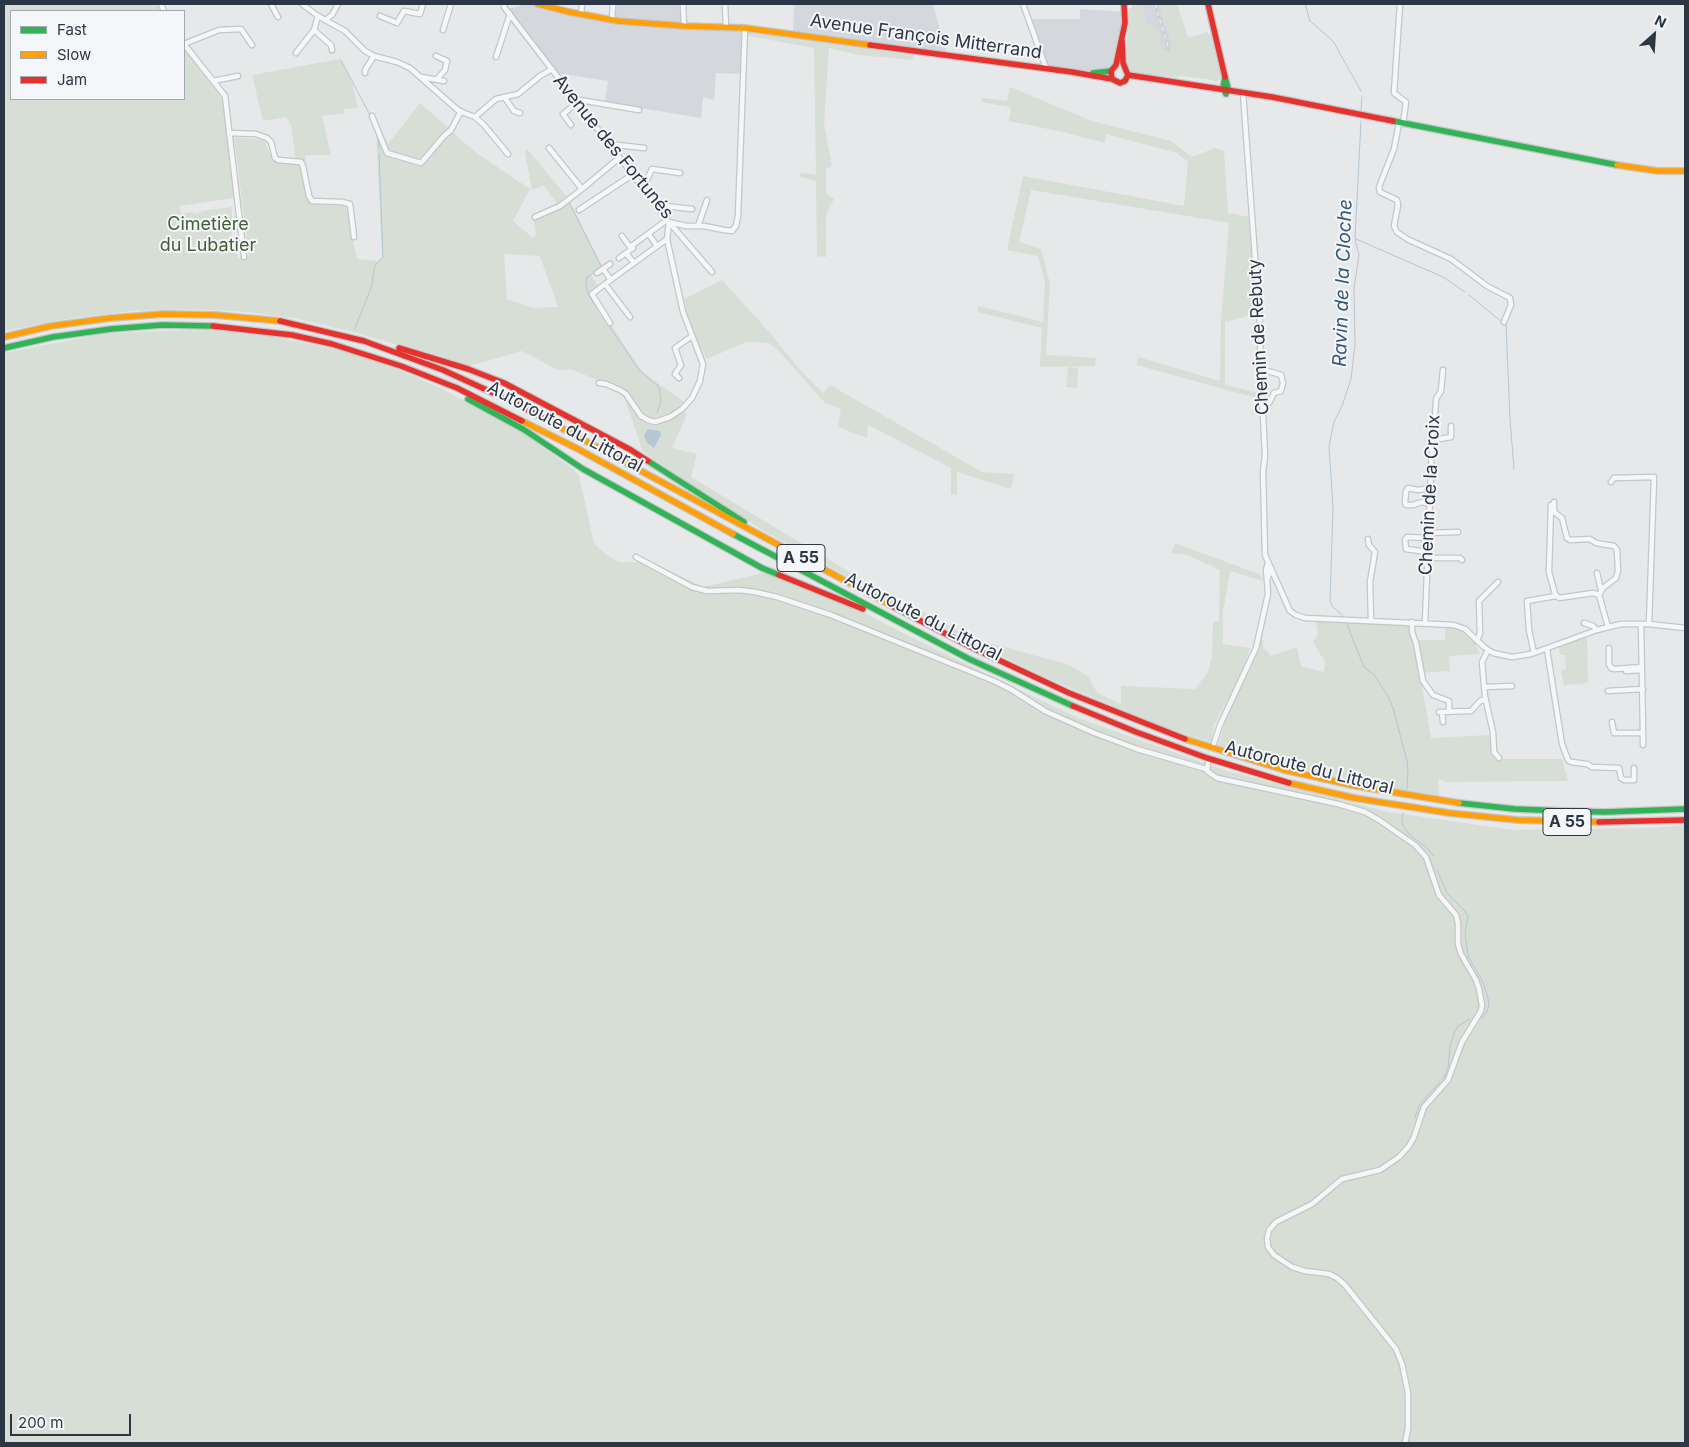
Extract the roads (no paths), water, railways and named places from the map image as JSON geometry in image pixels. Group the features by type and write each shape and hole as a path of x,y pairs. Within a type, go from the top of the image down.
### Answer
{"main road":[{"name":"Avenue François Mitterrand","path":"538,4 612,20 684,26 745,28 1072,72"},
{"path":"1112,79 1125,23 1124,4"},
{"path":"1208,4 1228,85 1225,91"},
{"path":"1122,41 1123,63 1126,75"},
{"path":"1072,72 1097,73 1121,66 1126,75"},
{"path":"1072,72 1112,79 1117,83 1126,75"},
{"path":"1126,75 1298,103 1600,163 1658,171 1685,171"},
{"name":"Autoroute du Littoral","path":"4,337 51,326 111,318 164,314 215,315 274,320 339,334 383,347 443,370 473,384 546,419 854,586 973,648 1069,693 1140,722 1202,744 1284,770 1397,794 1487,806 1535,810 1605,812 1685,809"},
{"path":"274,320 314,325 362,337 468,369 499,381 631,450 741,520 854,586"},
{"name":"Autoroute du Littoral","path":"4,348 53,337 111,329 162,325 216,326 292,335 332,344 401,366 457,388 511,414 969,659 1065,703 1180,748 1282,781 1354,798 1449,813 1517,820 1606,822 1685,820"},
{"path":"401,366 508,420 583,470 762,568 836,597 969,659"}],"street":[{"path":"271,4 278,17"},
{"path":"302,4 318,16 345,31 374,56 397,62 410,68 461,111 475,117 508,154"},
{"path":"326,20 332,15 338,4"},
{"path":"380,16 397,23 404,10 420,14 423,4"},
{"path":"443,30 451,4"},
{"name":"Avenue des Fortunés","path":"504,4 668,221 686,226 732,231 736,226 745,28"},
{"path":"581,14 582,4"},
{"path":"612,20 613,4"},
{"path":"683,4 684,26"},
{"path":"724,4 726,28"},
{"path":"1023,4 1046,68"},
{"path":"1400,4 1394,93 1406,102 1394,149 1380,187 1380,192 1397,200 1398,205 1394,226 1397,232 1407,239 1451,259 1487,286 1510,298 1510,309 1504,322"},
{"path":"496,57 510,14"},
{"path":"296,53 314,30 318,16"},
{"path":"185,44 220,30 241,29 252,45"},
{"path":"314,30 331,45 332,50"},
{"path":"185,45 225,96 244,257"},
{"path":"365,73 374,56"},
{"path":"436,56 447,61 445,70 437,80"},
{"path":"475,117 496,99 518,94 552,69"},
{"path":"213,81 238,76"},
{"path":"421,77 444,80"},
{"name":"Chemin de Rebuty","path":"1214,743 1220,725 1256,648 1268,594 1266,570 1268,563 1265,554 1261,339 1243,94"},
{"path":"505,98 514,112 520,113"},
{"path":"571,125 563,114 576,101 639,110"},
{"path":"372,116 387,153 421,163 451,130 461,111"},
{"path":"229,133 256,134 267,138 271,142 275,158 278,160 301,162 309,196 312,201 350,204 354,237"},
{"path":"609,144 644,148"},
{"path":"550,148 582,189"},
{"path":"534,216 560,206 619,158"},
{"path":"642,188 652,169 680,173"},
{"path":"579,210 632,174"},
{"path":"698,226 707,200"},
{"path":"656,205 692,210"},
{"path":"622,236 630,247 668,221"},
{"path":"599,383 616,388 626,394 641,416 648,420 659,421 670,416 689,402 700,381 704,364 684,312 667,239 668,221"},
{"path":"668,221 712,272"},
{"path":"643,241 656,232"},
{"path":"650,236 657,246"},
{"path":"610,323 592,294 667,239"},
{"path":"619,258 633,248"},
{"path":"626,253 634,263"},
{"path":"597,273 610,264"},
{"path":"603,269 611,280"},
{"path":"605,284 630,317"},
{"path":"679,378 674,374 681,365 675,348 692,336"},
{"path":"1261,369 1281,375 1283,383 1281,391 1274,392 1269,403 1262,405"},
{"name":"Chemin de la Croix","path":"1425,622 1433,440 1436,399 1442,389 1443,370"},
{"path":"1433,440 1451,437 1452,426"},
{"path":"1611,482 1614,478 1646,476 1654,478 1649,624"},
{"path":"1430,504 1422,502 1406,505 1405,502 1408,488 1418,490 1431,488"},
{"path":"1534,653 1529,630 1527,601 1556,596 1559,598 1600,593 1616,578 1618,571 1617,550 1614,546 1596,543 1588,539 1569,540 1565,535 1562,518 1554,512 1553,504 1550,572 1556,596"},
{"path":"1428,552 1406,549 1404,540 1407,537 1458,532"},
{"path":"1368,539 1369,545 1375,552 1370,582 1371,620"},
{"path":"636,557 692,587 707,590 755,592 777,597 831,615 994,681 1046,711 1092,732 1137,749 1207,766 1209,773 1217,778 1365,812 1421,851 1430,867 1439,895 1456,915 1460,954 1476,980 1482,998 1481,1011 1462,1042 1448,1080 1424,1107 1414,1137 1400,1157 1380,1170 1342,1179 1312,1204 1276,1222 1269,1230 1267,1239 1268,1247 1274,1254 1292,1267 1305,1271 1329,1274 1337,1278 1393,1345 1402,1364 1408,1392 1408,1422 1405,1443"},
{"path":"1427,558 1460,558 1462,560"},
{"path":"1268,563 1288,609 1296,615 1305,618 1425,622 1458,626 1465,629 1488,650 1497,655 1508,657 1520,657 1596,630 1628,623 1685,628"},
{"name":"Chemin de Rebuty","path":"1267,580 1271,569"},
{"path":"1597,572 1608,627"},
{"path":"1477,641 1480,633 1479,600 1498,582"},
{"path":"1412,622 1412,632 1423,681 1433,695 1449,701 1449,712"},
{"path":"1584,623 1593,626 1596,630"},
{"path":"1641,624 1643,745"},
{"path":"1547,648 1562,744 1568,760 1592,767 1618,768 1624,780 1634,780 1634,768"},
{"path":"1609,648 1609,664 1611,668 1642,668"},
{"path":"1488,650 1482,662 1486,699 1493,732 1494,752 1499,758"},
{"path":"1611,672 1642,668"},
{"path":"1485,687 1512,686"},
{"path":"1608,691 1643,689"},
{"path":"1443,722 1441,712 1472,710 1480,701 1486,699"},
{"path":"1612,722 1614,733 1643,733"}],"water":[{"path":"648,429 660,431 661,435 654,448 647,443 644,436"}],"waterway":[{"name":"Ravin de la Cloche","path":"1305,4 1310,21 1333,41 1361,91"},
{"path":"341,60 370,115"},
{"name":"Ravin de la Cloche","path":"1361,110 1362,97"},
{"name":"Ravin de la Cloche","path":"1344,617 1333,607 1330,601 1333,508 1329,446 1334,422 1342,406 1351,379 1355,344 1354,288 1359,255 1355,239 1361,121"},
{"path":"378,135 379,149"},
{"path":"354,330 372,286 374,269 383,257 379,153"},
{"path":"569,202 601,266 598,269"},
{"path":"1356,239 1443,277 1465,292"},
{"path":"595,272 587,277 586,286 589,296 639,370 659,387 661,401 657,413"},
{"path":"1469,295 1502,322"},
{"path":"1506,324 1514,469"},
{"name":"Ravin de la Cloche","path":"1346,622 1364,667 1374,675 1388,696 1393,708 1407,761 1407,789"},
{"name":"Ravin de la Cloche","path":"1403,813 1402,823 1405,829 1434,856"},
{"name":"Ravin de la Cloche","path":"1437,870 1447,893 1468,916 1465,933 1468,956 1483,982 1489,1005 1487,1012 1482,1018"},
{"name":"Ravin de la Cloche","path":"1443,1079 1448,1068 1450,1046 1455,1031 1458,1026 1470,1019"},
{"name":"Ravin de la Cloche","path":"1415,1118 1419,1106 1440,1082"}],"railway":[{"path":"1155,4 1169,50"}],"park label":[{"name":"Cimetière du Lubatier","path":"208,235"}]}
